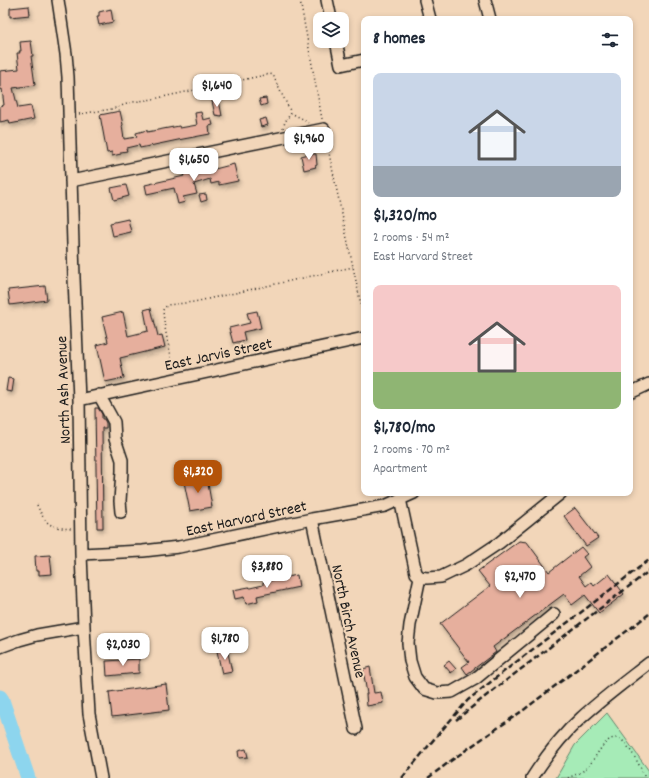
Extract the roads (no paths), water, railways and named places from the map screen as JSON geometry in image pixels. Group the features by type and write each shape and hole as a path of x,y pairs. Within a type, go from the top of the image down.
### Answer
{"street":[{"name":"North Ash Avenue","path":"58,0 68,77 79,400 81,554 88,714 101,778"},
{"path":"327,0 330,12"},
{"path":"425,0 429,16"},
{"path":"485,0 489,16"},
{"path":"337,48 341,65 361,61"},
{"path":"71,181 324,129"},
{"name":"East Jarvis Street","path":"79,400 361,339"},
{"path":"633,392 649,384"},
{"path":"99,395 114,422 115,439 122,460 120,501 122,512"},
{"name":"East Harvard Street","path":"81,554 143,551 179,547 312,519 385,506 407,496"},
{"path":"400,499 416,573 420,577 426,578 441,577 466,565 499,543 558,496"},
{"name":"North Birch Avenue","path":"312,519 356,728"},
{"path":"420,577 410,625 408,643 410,661 414,677 424,689 437,693 452,692 475,679 554,614"},
{"path":"0,647 37,635 84,627"},
{"path":"532,778 567,732 581,718 649,663"}],"waterway":[{"path":"0,697 28,778"}],"railway":[{"path":"402,778 468,700 649,560"},
{"path":"456,720 649,571"},
{"path":"428,778 525,709 649,614"}]}
